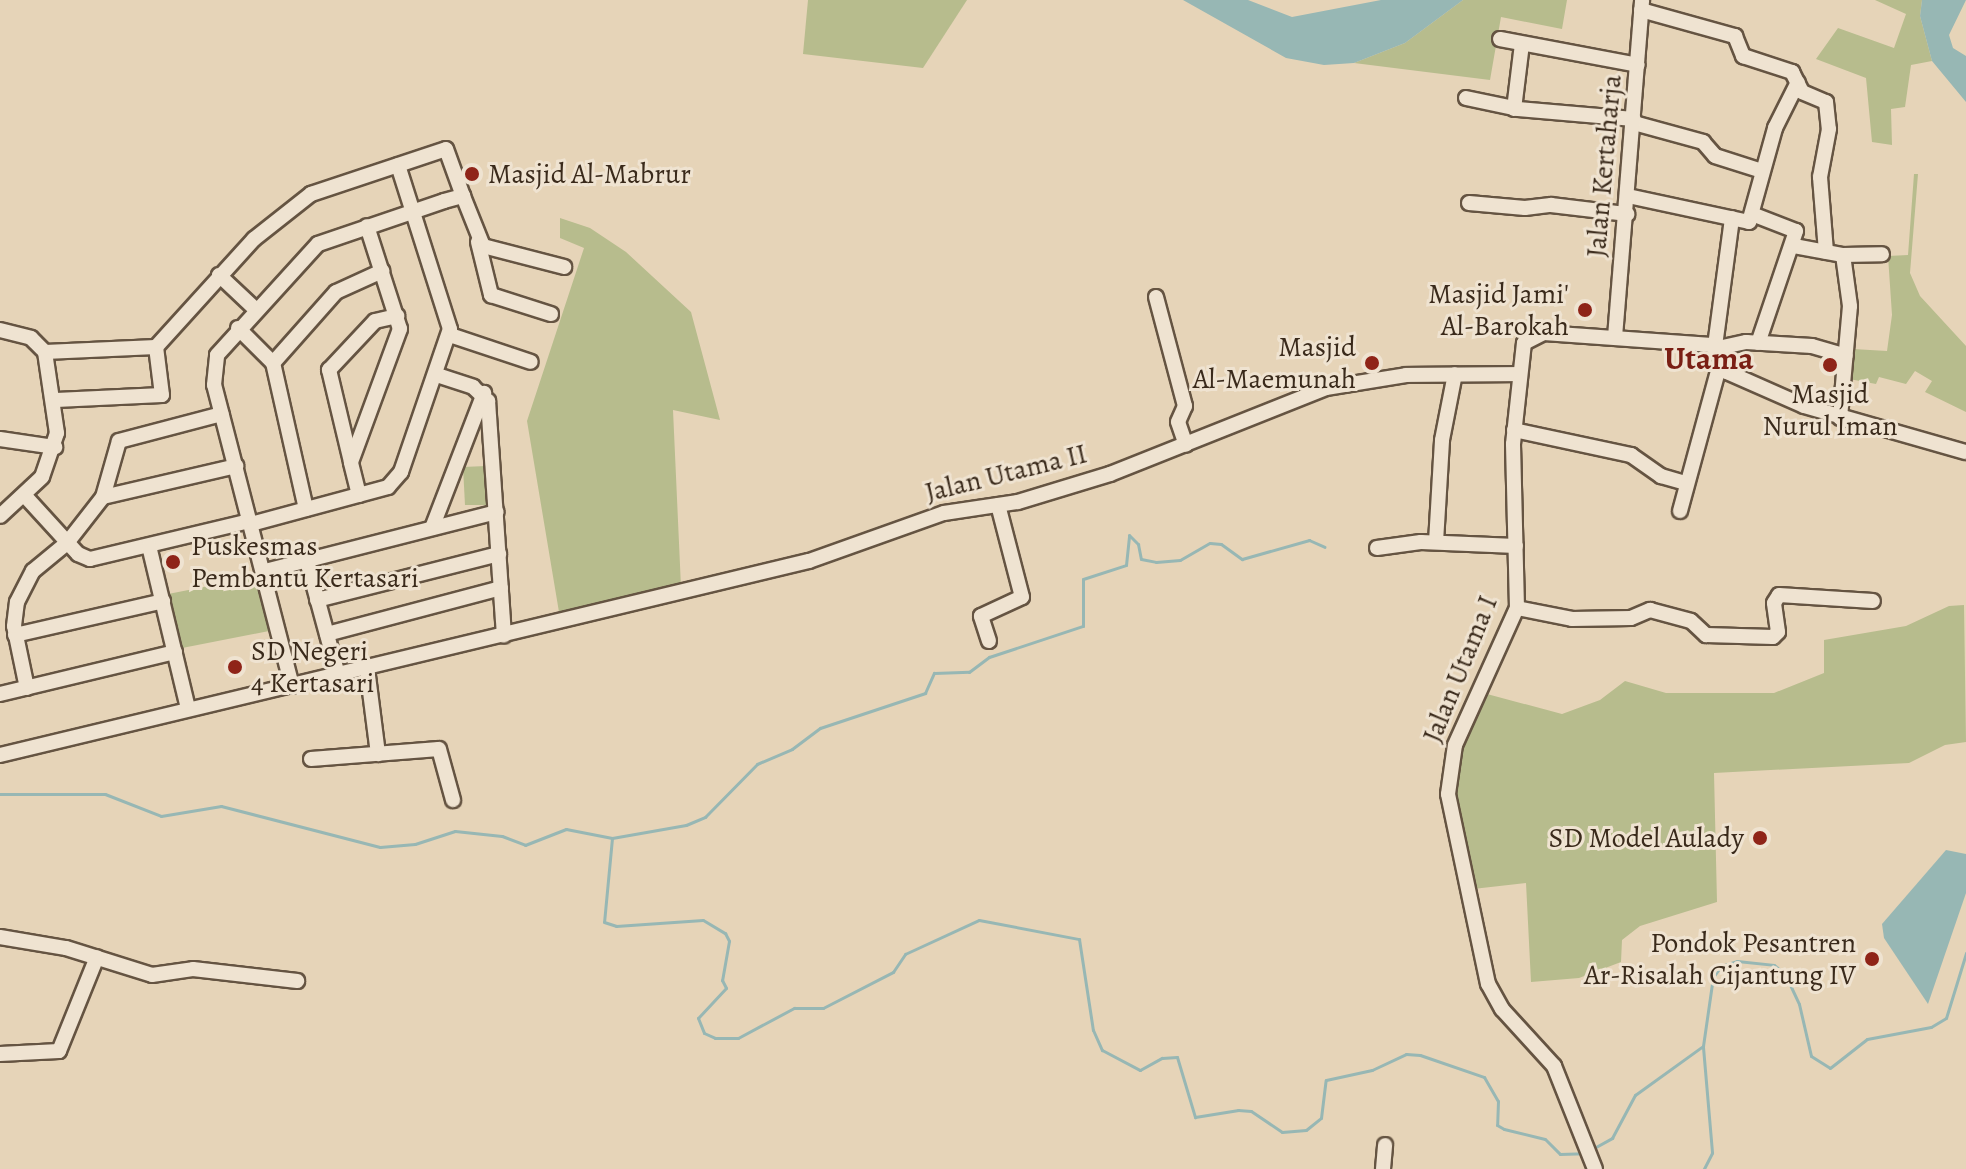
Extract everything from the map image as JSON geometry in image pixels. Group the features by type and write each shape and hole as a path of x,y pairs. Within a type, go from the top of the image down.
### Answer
{"street":[{"name":"Jalan Kertaharja","path":"1615,337 1641,5"},
{"path":"1641,5 1735,36 1743,56 1789,70 1802,92 1827,106 1820,173 1826,252"},
{"path":"1500,39 1638,65"},
{"path":"1514,109 1522,44"},
{"path":"1628,196 1748,223 1784,103 1798,82"},
{"path":"1466,98 1514,109 1634,121 1703,142 1715,156 1762,171"},
{"path":"45,352 156,347 219,275 302,198 448,149 478,242 491,295 551,314"},
{"path":"26,497 67,543 90,559 306,509 359,495 398,478 450,335 415,210 398,165"},
{"path":"292,686 212,365 254,308 318,244 463,196"},
{"path":"1469,203 1525,208 1551,205 1627,214"},
{"path":"1752,214 1794,227 1794,246 1758,343"},
{"path":"1680,511 1718,351 1732,218"},
{"path":"351,462 396,349 397,316 367,226"},
{"path":"478,242 499,252 564,267"},
{"path":"1794,246 1843,255 1882,254"},
{"path":"1840,418 1850,306 1843,255"},
{"path":"273,363 336,292 382,271"},
{"path":"219,275 254,308"},
{"path":"1156,297 1185,406 1178,424 1185,443"},
{"path":"359,495 329,370 375,321 397,316"},
{"path":"238,328 273,363 306,509"},
{"path":"0,330 31,338 45,352 56,400 55,447 48,469 26,497 0,516"},
{"name":"Jalan Utama I","path":"1592,1159 1554,1066 1502,1009 1488,984 1448,794 1455,745 1517,608 1514,430 1524,343 1534,334 1615,337 1718,351 1758,343 1819,347 1846,356"},
{"path":"450,335 531,362"},
{"path":"56,400 162,395 156,347"},
{"path":"1718,351 1729,374 1840,418 1966,452"},
{"path":"1436,542 1442,440 1455,374"},
{"name":"Jalan Utama II","path":"0,755 809,561 955,510 998,505 1055,492 1326,388 1393,376 1519,374"},
{"path":"437,375 484,393"},
{"path":"484,393 491,414 504,635"},
{"path":"432,528 484,393"},
{"path":"27,688 15,635 14,613 27,579 67,543 103,497 122,438 222,414"},
{"path":"1514,430 1631,455 1661,476 1685,483"},
{"path":"0,439 55,447"},
{"path":"103,497 236,466"},
{"path":"989,641 981,616 1022,597 998,505"},
{"path":"265,571 497,512"},
{"path":"1377,548 1436,542 1516,546"},
{"path":"149,546 188,708"},
{"path":"317,600 499,554"},
{"path":"307,561 338,675"},
{"path":"327,634 501,588"},
{"path":"1517,608 1572,619 1631,618 1650,610 1691,621 1706,635 1773,637 1778,632 1774,603 1779,595 1873,601"},
{"path":"15,635 163,601"},
{"path":"0,694 175,652"},
{"path":"367,668 378,754"},
{"path":"311,759 439,749 453,800"},
{"path":"0,937 97,957 152,975 193,969 297,981"},
{"path":"0,1054 59,1051 97,957"},
{"path":"1383,1169 1385,1145"}],"green space":[{"path":"808,0 967,0 923,68 803,54"},
{"path":"1463,0 1567,0 1562,29 1501,17 1490,80 1354,63 1405,43"},
{"path":"1875,0 1922,0 1920,16 1932,61 1911,65 1905,107 1891,109 1892,145 1872,142 1866,78 1816,59 1838,28 1894,48 1906,14"},
{"path":"1914,174 1918,174 1910,273 1920,296 1966,346 1966,412 1925,392 1932,381 1915,371 1906,384 1879,377 1876,384 1849,379 1853,349 1887,351 1892,315 1888,256 1908,255"},
{"path":"560,218 590,228 626,252 691,312 720,420 673,410 681,587 560,618 527,421 584,248 560,238"},
{"path":"486,466 488,505 465,505 463,467"},
{"path":"260,576 274,630 177,649 163,595"},
{"path":"1964,605 1966,742 1945,745 1909,763 1714,773 1717,902 1640,926 1622,940 1621,962 1579,978 1531,982 1526,883 1473,889 1454,794 1459,748 1487,694 1562,714 1600,700 1625,681 1666,693 1774,693 1824,673 1824,640 1906,626 1949,606"}],"water":[{"path":"1183,0 1248,0 1292,17 1381,0 1463,0 1405,43 1354,63 1324,65 1286,58"},
{"path":"1922,0 1966,0 1949,35 1953,48 1966,56 1966,102 1932,61 1920,16"},
{"path":"1946,850 1966,854 1966,893 1928,1004 1884,938 1882,924"}],"waterway":[{"path":"0,794 105,794 161,816 221,806 380,847 415,844 455,831 502,836 525,845 566,829 612,838 686,825 705,817 757,764 792,749 820,728 925,693 934,673 969,672 989,657 1083,626 1083,579 1126,565 1129,535 1138,544 1141,559 1156,562 1180,560 1210,543 1221,544 1242,559 1309,540 1325,547"},
{"path":"612,838 604,922 616,926 703,920 725,933 729,941 722,980 726,988 698,1018 704,1033 715,1038 738,1038 794,1008 823,1008 893,972 905,954 979,920 1079,939 1093,1030 1102,1050 1140,1070 1162,1058 1177,1057 1195,1117 1251,1111 1282,1132 1306,1130 1321,1118 1326,1080 1372,1070 1406,1054 1420,1055 1484,1077 1498,1101 1497,1125 1545,1139 1560,1154 1584,1153"},
{"path":"1594,1148 1612,1138 1635,1095 1703,1046 1713,977 1721,966 1737,961 1774,965 1785,974 1799,1004 1811,1056 1830,1068 1867,1039 1931,1027 1946,1018 1966,953"},
{"path":"1703,1047 1712,1153 1704,1169"}],"place":[{"name":"Masjid Al-Mabrur","path":"472,174"},
{"name":"Masjid Jami' Al-Barokah","path":"1585,310"},
{"name":"Masjid Al-Maemunah","path":"1372,363"},
{"name":"Masjid Nurul Iman","path":"1830,365"},
{"name":"Puskesmas Pembantu Kertasari","path":"173,562"},
{"name":"SD Negeri 4 Kertasari","path":"235,667"},
{"name":"SD Model Aulady","path":"1760,838"},
{"name":"Pondok Pesantren Ar-Risalah Cijantung IV","path":"1872,959"}],"district":[{"name":"Utama","path":"1709,358"}]}
